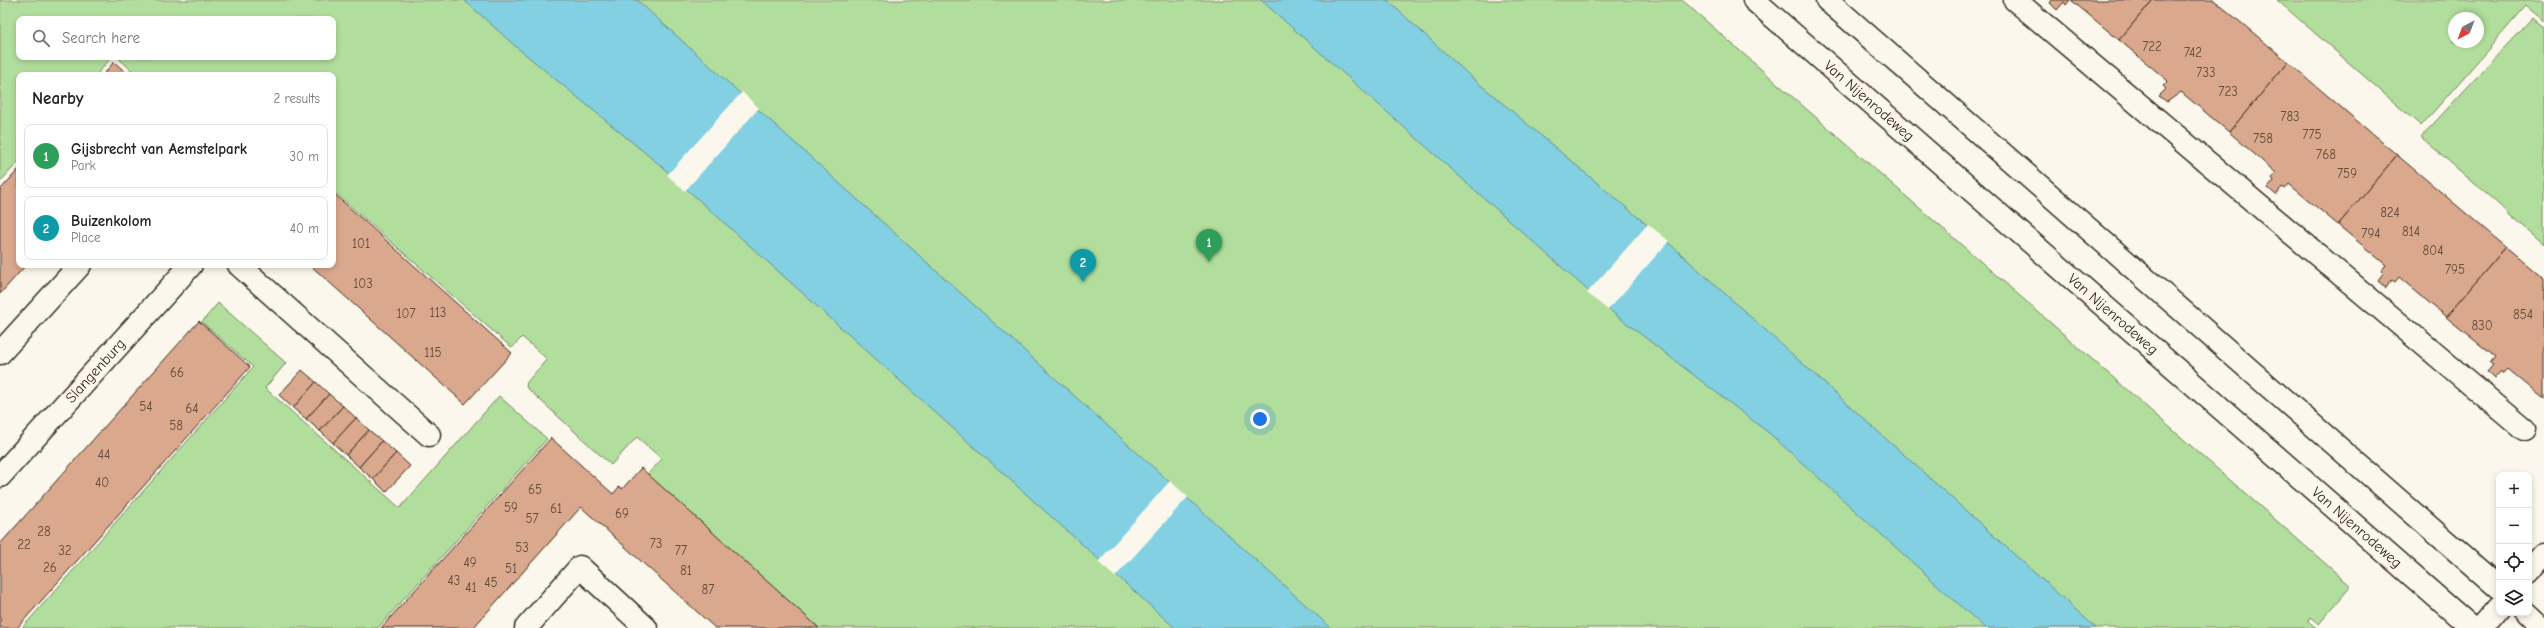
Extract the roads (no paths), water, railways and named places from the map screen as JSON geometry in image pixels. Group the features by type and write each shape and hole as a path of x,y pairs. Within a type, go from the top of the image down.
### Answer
{"main road":[{"name":"Van Nijenrodeweg","path":"1754,0 2472,628"},
{"path":"1827,0 2496,585"},
{"path":"2015,0 2524,430"},
{"path":"0,353 77,268"},
{"name":"Slangenburg","path":"0,476 188,268"},
{"path":"242,268 429,435"},
{"path":"2532,568 2544,554"},
{"path":"526,628 580,567 642,627"},
{"path":"2481,628 2496,610"},
{"path":"2530,616 2544,628"}],"water":[{"path":"464,0 637,0 1331,628 1175,628 661,166 514,45"},
{"path":"1261,0 1387,0 1469,75 1671,245 2096,628 1985,628 1770,434 1612,312"}],"place":[{"name":"Gijsbrecht van Aemstelpark","path":"1209,262"},
{"name":"Buizenkolom","path":"1083,282"}]}
